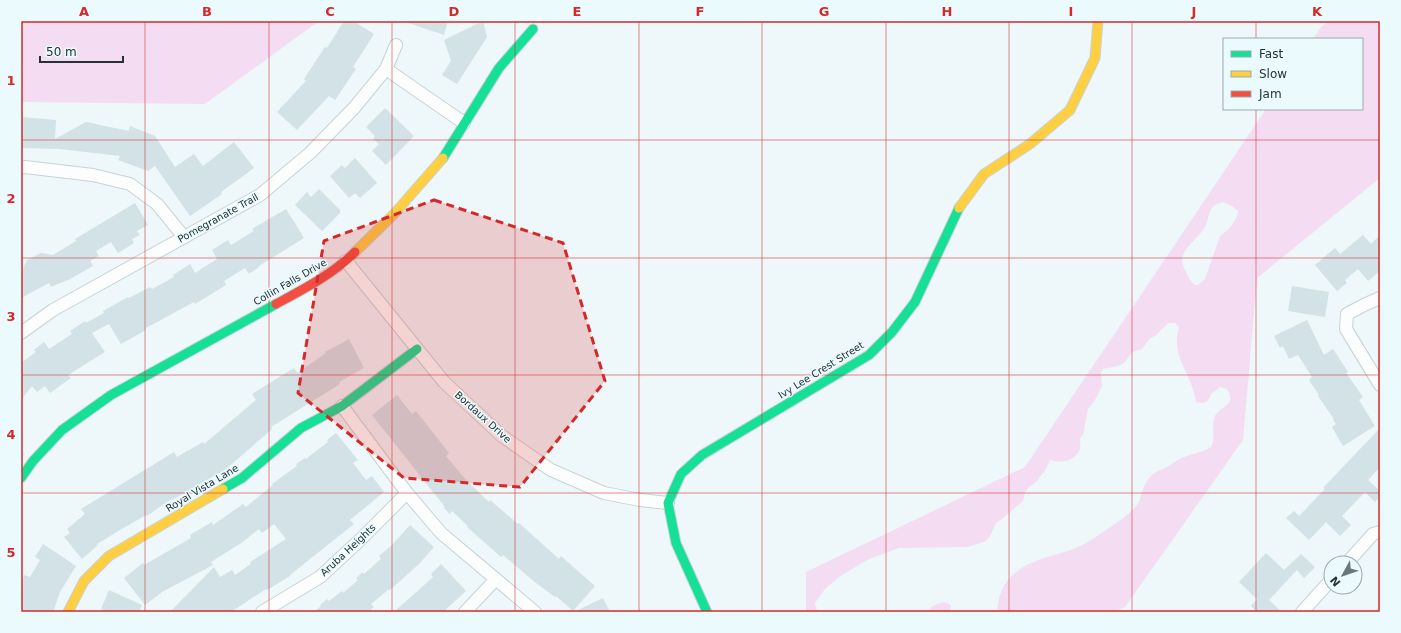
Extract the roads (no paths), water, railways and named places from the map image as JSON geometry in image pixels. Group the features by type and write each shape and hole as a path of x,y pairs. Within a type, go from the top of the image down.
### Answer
{"street":[{"name":"Ivy Lee Crest Street","path":"668,503 681,474 702,455 869,355 892,332 915,302 959,209 984,174 1030,144 1070,110 1095,58 1098,21"},
{"name":"Collin Falls Drive","path":"21,478 33,460 62,430 111,395 316,282 346,261 394,214 443,158 499,68 533,29"},
{"name":"Pomegranate Trail","path":"21,333 53,310 260,195 310,153 354,108 386,69 396,45"},
{"path":"386,69 464,123"},
{"path":"21,168 25,167 93,175 130,184 158,204 184,237"},
{"name":"Bordaux Drive","path":"346,261 444,382 502,436 551,470 604,494 668,503"},
{"path":"1380,298 1347,314 1346,329 1380,385"},
{"name":"Royal Vista Lane","path":"68,612 84,581 110,556 242,478 301,428 342,406 417,349"},
{"path":"342,406 407,493 441,533 535,612"},
{"name":"Aruba Heights","path":"262,612 320,577 407,493"},
{"path":"668,503 676,543 707,612"},
{"path":"1354,555 1372,534 1380,532"},
{"path":"465,612 496,579"},
{"path":"1302,612 1323,589"}]}
